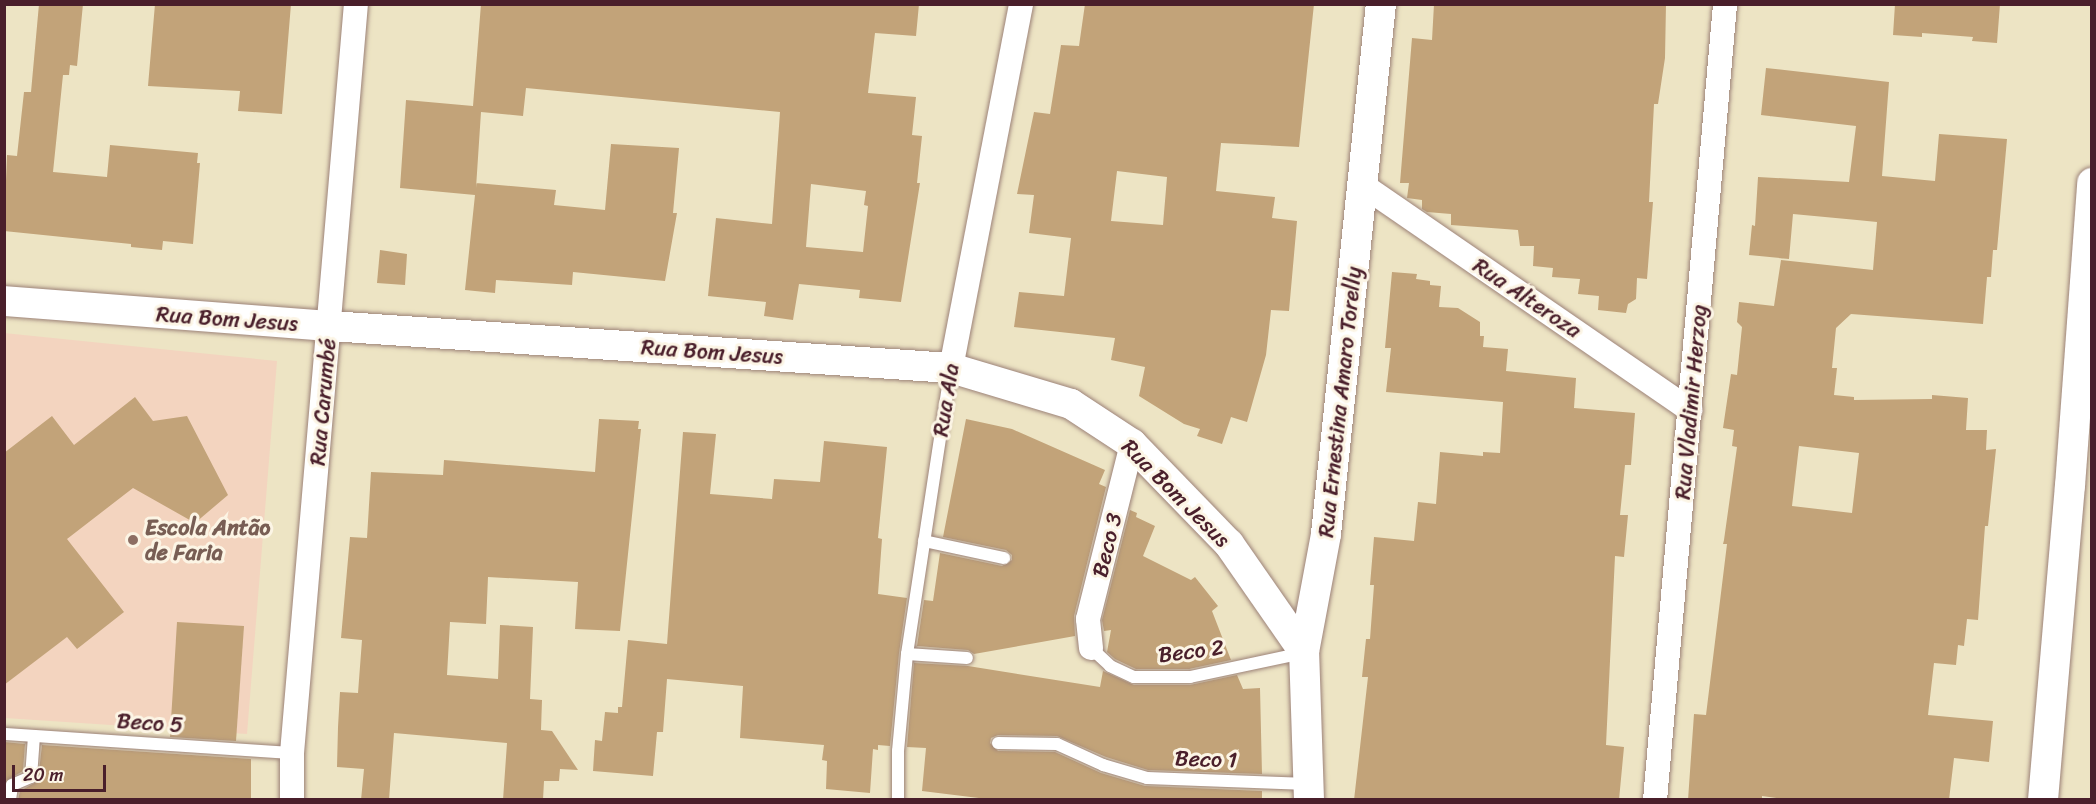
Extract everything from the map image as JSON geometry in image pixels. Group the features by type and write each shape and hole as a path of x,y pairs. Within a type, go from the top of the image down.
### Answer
{"street":[{"name":"Rua Carumbé","path":"292,800 292,753 356,4"},
{"name":"Rua Ala","path":"951,368 1021,4"},
{"name":"Rua Ernestina Amaro Torelly","path":"1309,792 1304,652 1326,534 1364,186 1381,4"},
{"name":"Rua Vladimir Herzog","path":"1654,800 1725,4"},
{"path":"2043,800 2070,486 2091,183"},
{"name":"Rua Alteroza","path":"1364,186 1690,410"},
{"name":"Rua Bom Jesus","path":"4,301 330,326 951,368 1071,404 1132,444 1229,544 1304,652"},
{"name":"Beco 3","path":"1091,648 1088,619 1132,444"}],"lane":[{"name":"Rua Ala","path":"898,800 898,751 907,654 951,368"},
{"path":"924,542 1004,558"},
{"name":"Beco 2","path":"1091,648 1110,666 1134,677 1190,677 1304,652"},
{"path":"907,654 967,658"},
{"name":"Beco 5","path":"4,734 292,753"},
{"path":"10,800 12,785 31,777 34,736"},
{"name":"Beco 1","path":"998,743 1057,744 1103,765 1147,778 1309,792"}],"shaded area":[{"name":"Escola Antão de Faria","path":"4,333 277,361 247,734 5,718"}],"building":[{"path":"39,4 83,4 77,66 70,65 69,75 63,75 53,172 107,177 110,145 198,153 197,163 200,163 193,244 163,241 162,250 131,247 131,244 4,231 7,155 17,156 24,92 31,92"},
{"path":"155,4 291,4 282,114 238,111 240,91 148,86"},
{"path":"481,4 919,4 916,36 875,33 868,93 916,97 912,135 922,136 917,183 920,183 901,302 859,298 860,290 799,284 793,320 764,316 766,302 708,296 716,218 772,224 780,112 526,88 523,116 481,112 476,183 556,190 554,205 605,210 611,144 679,148 673,213 677,213 665,281 573,272 572,285 496,280 495,293 465,290 475,195 400,188 406,100 473,106","holes":["811,184 866,191 864,205 868,206 863,252 806,247"]},
{"path":"1085,4 1314,4 1299,147 1221,143 1216,191 1275,197 1272,218 1297,221 1289,311 1271,310 1266,355 1247,422 1231,417 1222,444 1197,436 1200,429 1184,424 1139,396 1145,367 1111,360 1115,338 1014,327 1019,292 1064,296 1071,238 1029,233 1034,195 1017,194 1034,112 1050,114 1061,45 1079,46","holes":["1117,171 1167,177 1163,225 1111,221"]},
{"path":"1434,4 1666,4 1665,58 1658,104 1654,104 1649,202 1653,202 1647,279 1637,278 1636,299 1628,304 1626,313 1598,310 1599,296 1578,294 1580,279 1552,277 1553,268 1533,266 1534,246 1520,246 1518,230 1451,225 1451,214 1427,212 1422,209 1422,200 1407,198 1409,183 1400,183 1412,38 1432,40"},
{"path":"1895,4 2000,4 1997,43 1972,41 1973,37 1922,33 1922,37 1893,35"},
{"path":"1766,68 1889,82 1882,176 1935,181 1939,134 2007,139 1997,250 1993,250 1991,277 1987,277 1983,324 1851,314 1836,328 1832,368 1837,368 1834,395 1854,397 1854,400 1932,399 1932,395 1968,398 1966,430 1987,430 1986,450 1996,449 1988,526 1985,526 1978,620 1967,619 1964,646 1958,645 1956,665 1934,663 1928,715 1993,721 1989,762 1954,758 1949,800 1792,800 1762,796 1762,800 1688,800 1694,714 1706,715 1727,544 1723,544 1737,447 1732,446 1734,430 1723,428 1731,374 1737,375 1742,327 1737,322 1739,302 1774,306 1781,260 1873,270 1877,222 1793,214 1789,259 1749,255 1752,225 1755,226 1758,177 1849,182 1856,126 1761,115","holes":["1799,446 1859,453 1852,513 1792,506"]},
{"path":"380,250 407,254 405,285 377,283"},
{"path":"1392,272 1417,274 1416,279 1430,281 1430,285 1441,286 1439,307 1458,308 1480,322 1480,336 1484,336 1483,347 1508,349 1506,371 1576,378 1574,408 1635,413 1631,465 1625,465 1620,515 1628,515 1624,557 1615,556 1606,745 1624,747 1619,800 1354,800 1368,677 1362,677 1366,639 1370,639 1374,585 1370,585 1374,537 1414,541 1418,502 1436,504 1440,452 1483,456 1483,452 1500,453 1503,402 1386,392 1391,348 1385,348"},
{"path":"135,397 153,421 187,416 228,495 195,523 133,488 67,539 124,612 77,649 67,637 4,685 4,453 52,416 74,445"},
{"path":"599,419 639,421 638,429 641,429 620,631 575,629 578,582 488,577 486,624 450,622 447,675 498,679 500,625 533,627 530,699 542,700 541,730 552,731 578,770 560,769 559,781 544,781 543,800 503,800 507,743 394,733 389,800 361,800 364,769 337,767 338,727 340,692 358,693 362,640 341,638 350,537 367,538 371,472 443,475 444,460 595,472"},
{"path":"966,419 1012,429 1105,470 1099,484 1106,487 1074,616 1075,636 974,654 968,650 917,646 924,600 933,601 940,553 1002,566 1012,560 1012,555 1006,550 943,537"},
{"path":"683,432 716,434 710,494 772,499 774,479 820,482 824,441 887,447 878,538 882,539 878,594 907,598 890,746 878,745 878,750 873,749 870,793 826,789 827,761 822,760 824,745 740,738 743,686 667,679 663,732 657,732 653,776 593,771 595,740 602,741 605,712 618,713 618,707 622,707 628,640 667,644"},
{"path":"1130,510 1137,513 1136,517 1155,526 1143,556 1191,580 1195,577 1218,606 1212,611 1231,660 1189,669 1136,669 1115,659 1107,652 1111,630 1104,631 1102,620"},
{"path":"177,622 244,626 236,741 170,737"},
{"path":"914,663 968,666 1100,687 1103,671 1134,685 1190,685 1237,675 1243,689 1260,688 1262,774 1148,770 1106,757 1057,736 998,735 991,738 990,743 998,751 1055,752 1101,773 1145,786 1262,791 1262,800 995,800 922,791 926,748 907,747"},
{"path":"4,742 25,744 23,771 4,782"},
{"path":"42,745 251,759 251,800 18,800 20,791 38,781"}],"place":[{"name":"Escola Antão de Faria","path":"133,540"}]}
